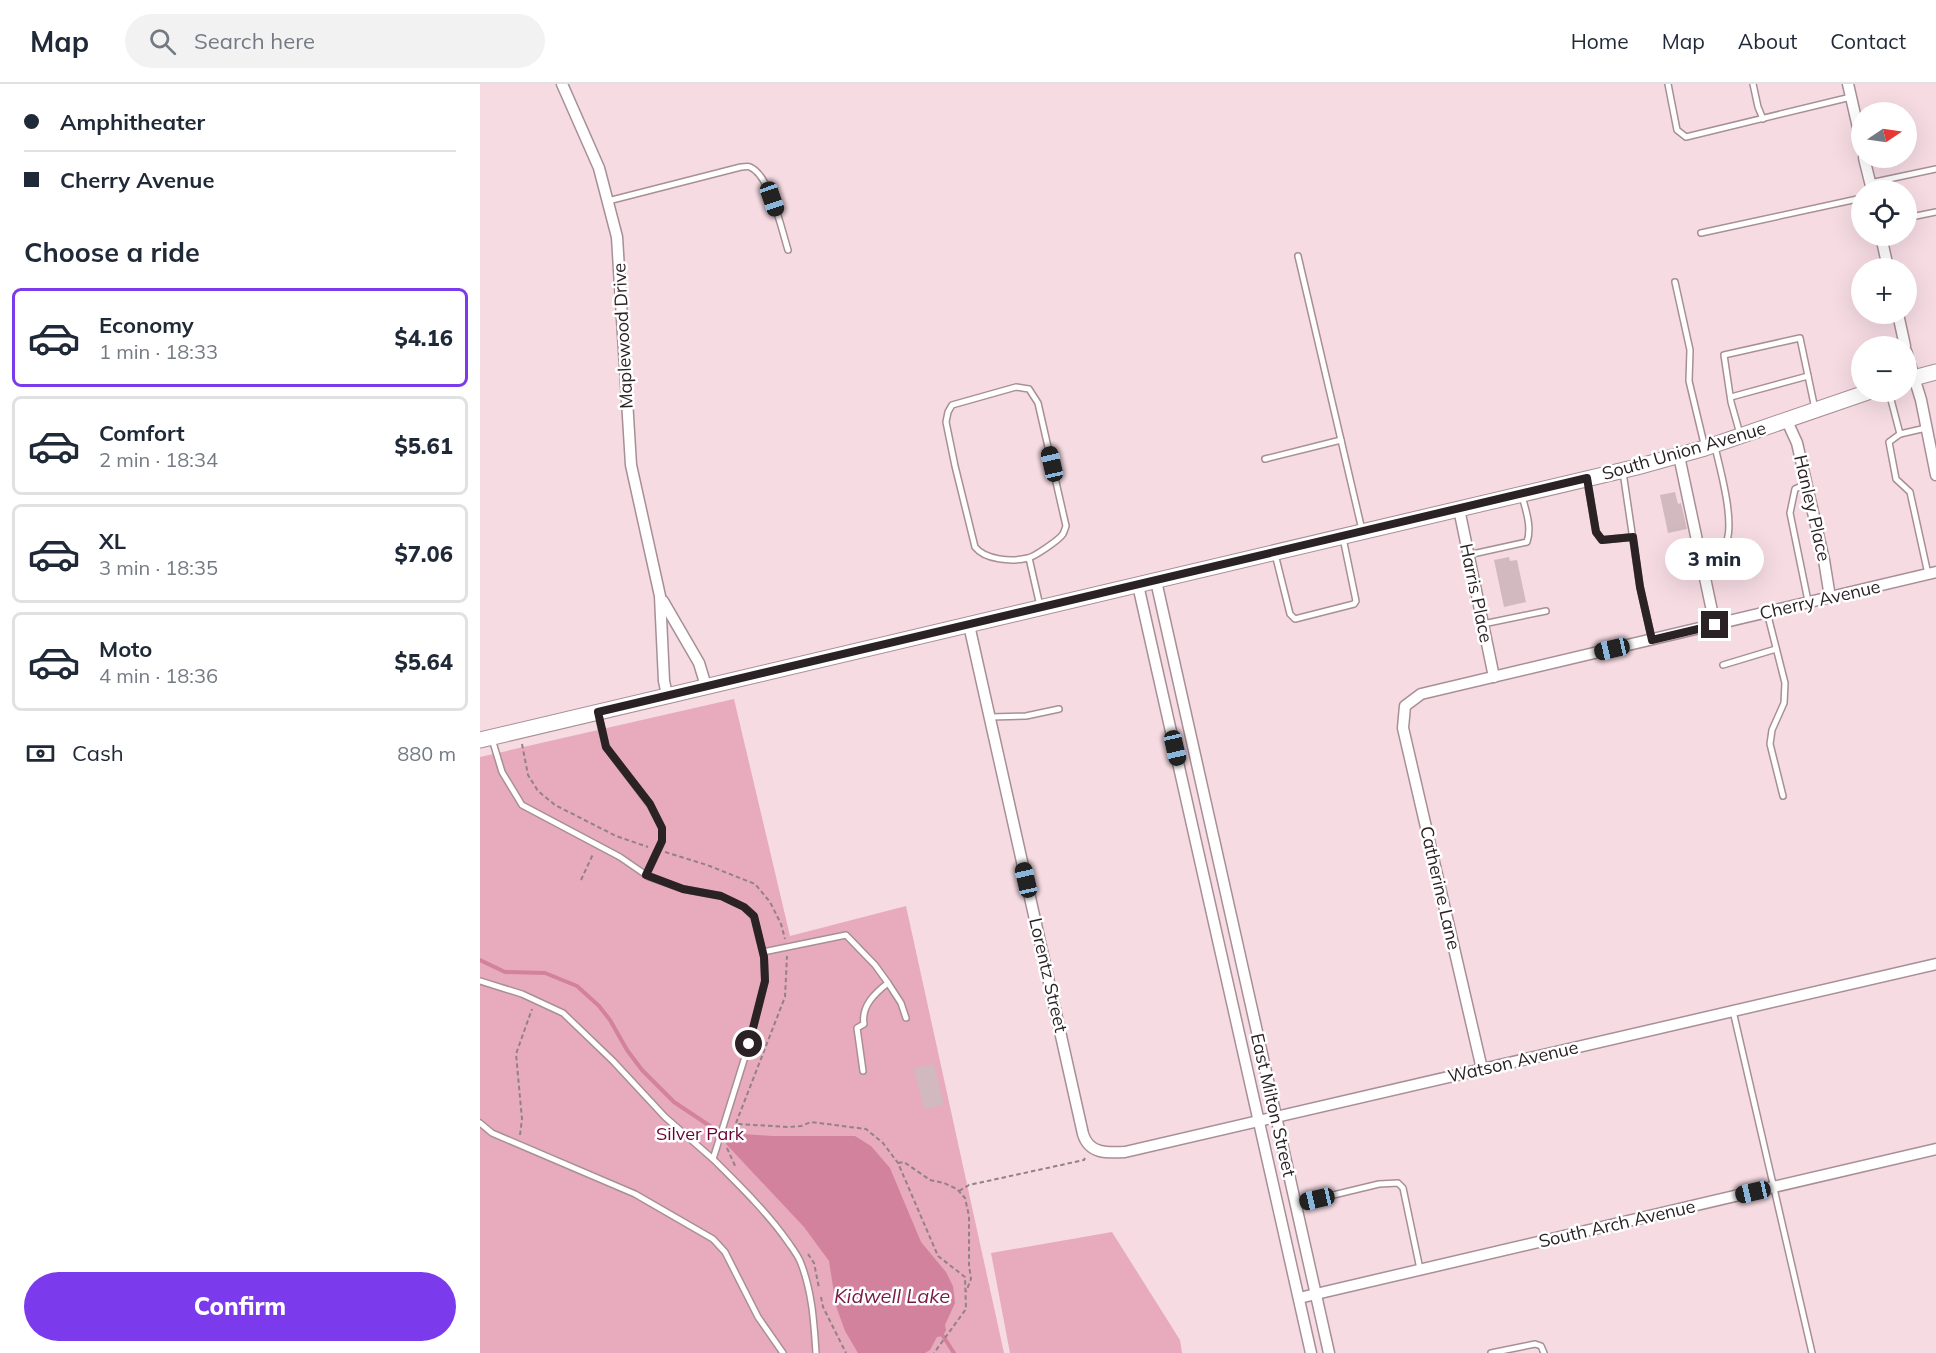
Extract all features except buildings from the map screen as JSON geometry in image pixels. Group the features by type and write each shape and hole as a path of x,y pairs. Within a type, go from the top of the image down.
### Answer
{"main road":[{"path":"1917,377 1936,372"},
{"name":"South Union Avenue","path":"486,739 1623,470 1710,447 1851,398"}],"street":[{"name":"Maplewood Drive","path":"562,84 599,168 617,237 631,465 660,596 664,681 667,695"},
{"path":"1848,84 1852,102"},
{"path":"1917,398 1930,433 1936,475"},
{"name":"Hanley Place","path":"1786,421 1797,442 1824,560 1830,597"},
{"path":"1679,456 1715,625"},
{"name":"Harris Place","path":"1459,509 1494,677"},
{"name":"Cherry Avenue","path":"1405,706 1421,694 1932,573"},
{"name":"East Milton Street","path":"1156,581 1329,1353"},
{"name":"East Milton Street","path":"1138,585 1311,1353"},
{"name":"Maplewood Drive","path":"660,596 699,663 706,686"},
{"name":"Lorentz Street","path":"969,625 1083,1134 1091,1148"},
{"path":"1165,707 1183,703"},
{"name":"Catherine Lane","path":"1405,706 1403,728 1482,1069"},
{"path":"1189,810 1206,805"},
{"path":"1212,912 1229,908"},
{"name":"Watson Avenue","path":"1091,1148 1103,1153 1125,1152 1936,964"},
{"name":"East Milton Street","path":"1235,1014 1252,1009"},
{"name":"South Arch Avenue","path":"1299,1298 1936,1149"},
{"name":"East Milton Street","path":"1278,1205 1295,1203"}],"lane":[{"path":"1668,84 1677,130 1686,137 1851,97"},
{"path":"1753,84 1763,119"},
{"path":"608,201 741,167 749,167 757,171 768,190 788,250"},
{"path":"1896,180 1936,169"},
{"path":"1701,233 1851,200"},
{"path":"1917,216 1936,212"},
{"path":"1298,256 1362,532"},
{"path":"1675,282 1690,350 1689,381 1723,483 1729,525 1727,541 1712,561 1701,567"},
{"path":"1741,437 1724,355 1800,338 1815,410"},
{"path":"1731,397 1808,376"},
{"path":"1016,387 1029,389 1038,403 1066,526 1063,535 1029,558 1008,559 987,556 975,547 946,422 952,405 1016,387"},
{"path":"1892,402 1900,434"},
{"path":"1930,433 1900,434 1889,442 1896,479 1910,492 1932,573"},
{"path":"1265,459 1341,440"},
{"path":"1623,470 1640,587 1652,640"},
{"path":"1587,478 1596,532 1602,540 1633,537"},
{"path":"1806,484 1795,489 1790,513 1808,603"},
{"path":"1468,555 1527,542 1528,523 1522,494"},
{"path":"1274,553 1294,619 1354,604 1356,601 1342,536"},
{"path":"1029,558 1041,608"},
{"path":"1483,624 1546,611"},
{"path":"1767,612 1785,683 1784,703 1772,730 1770,744 1783,796"},
{"path":"1723,665 1776,650"},
{"path":"990,717 1026,716 1059,709"},
{"path":"598,712 606,747 650,804 662,828 662,841 646,875"},
{"path":"486,739 522,805 620,857 646,875 683,889 721,896 744,907 754,916 763,952 765,981 749,1044 713,1159"},
{"path":"763,952 846,935 875,965 901,1003 906,1018"},
{"path":"480,981 535,1000 562,1013 613,1061 665,1117 713,1159 768,1218 800,1259 808,1284 815,1352"},
{"path":"863,1071 858,1028 864,1024 863,1019 870,1000 888,983"},
{"path":"1733,1011 1812,1353"},
{"path":"480,1123 492,1133 635,1194 713,1239 725,1252 758,1317 783,1353"},
{"path":"1295,1203 1379,1184 1398,1184 1402,1188 1420,1269"},
{"path":"1491,1353 1535,1344 1541,1346 1544,1353"}],"path":[{"path":"519,730 528,775 538,791 555,805 616,836 707,865 756,884 770,902 781,924 786,947 785,997 737,1124 733,1129"},
{"path":"581,880 597,846"},
{"path":"519,1143 522,1119 516,1054 535,1000"},
{"path":"737,1124 789,1127 811,1122 866,1129 883,1143 898,1163 938,1256 964,1277 966,1309 934,1353"},
{"path":"959,1191 969,1185 1084,1160"},
{"path":"898,1163 904,1162 930,1180 944,1183 959,1191 965,1198 969,1216 971,1279 965,1293"},
{"path":"814,1263 823,1307 846,1353"}],"green space":[{"name":"Silver Park","path":"734,699 790,936 906,906 1004,1353 480,1353 480,757"},
{"path":"1112,1232 1180,1340 1182,1353 1010,1353 991,1253"}],"water":[{"name":"Kidwell Lake","path":"730,1133 772,1136 855,1136 871,1146 890,1168 921,1242 946,1272 953,1286 955,1303 945,1325 946,1330 943,1336 937,1337 930,1350 925,1353 858,1353 845,1331 836,1306 829,1261 804,1227 726,1144"}],"waterway":[{"path":"480,960 505,972 545,973 577,986 599,1006 610,1020 627,1050 642,1070 674,1102 728,1138"},
{"path":"943,1336 954,1353"}],"route":[{"path":"749,1044 765,981 764,957 754,916 744,907 721,896 683,889 646,875 662,841 662,828 650,804 606,747 598,712 1587,478 1596,532 1602,540 1633,537 1640,587 1652,640 1715,625"}]}
